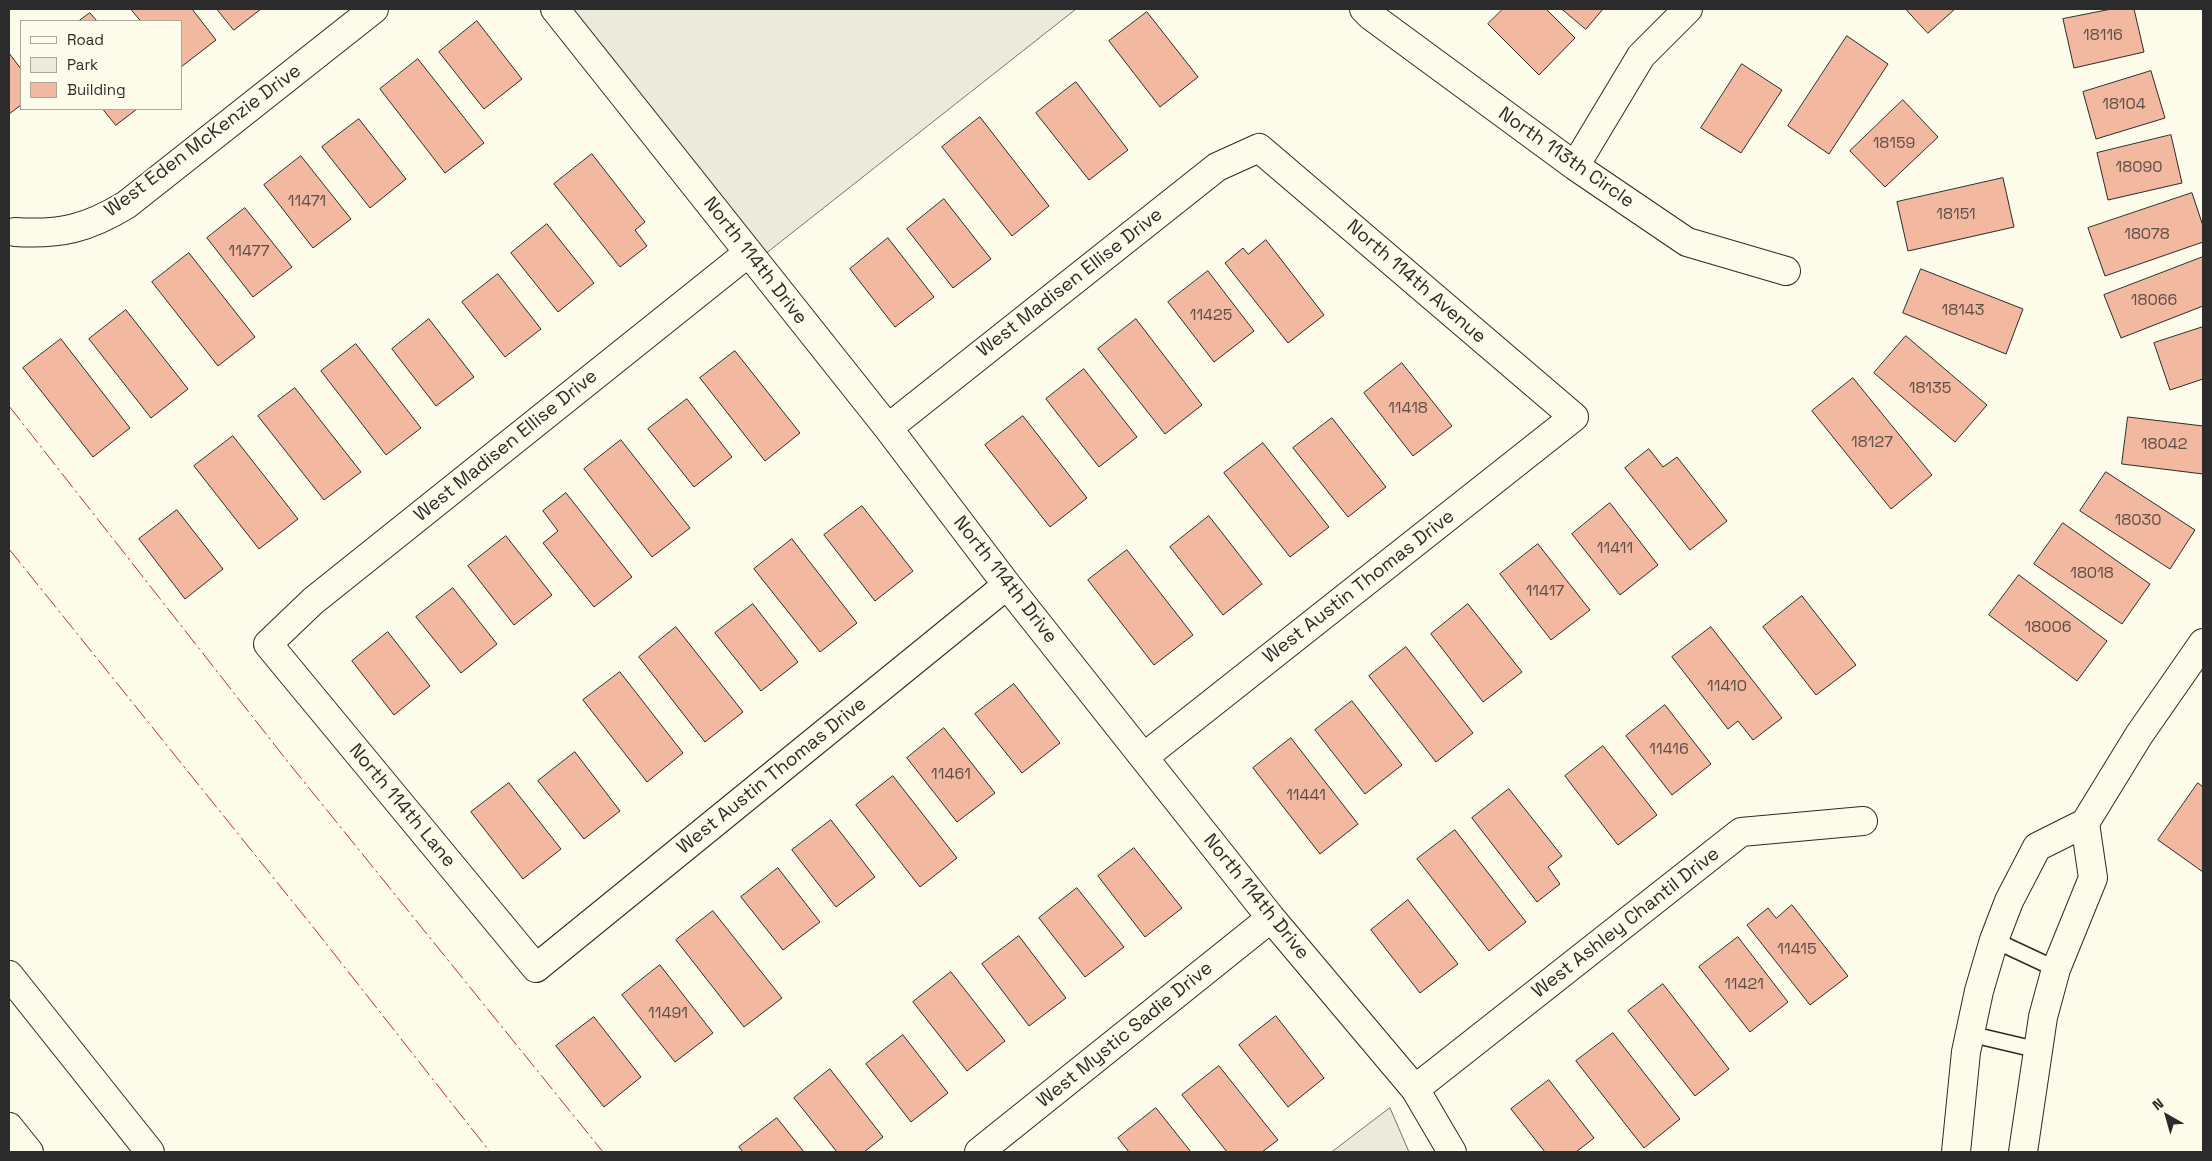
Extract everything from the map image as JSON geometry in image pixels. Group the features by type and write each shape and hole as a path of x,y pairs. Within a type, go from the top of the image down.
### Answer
{"street":[{"name":"West Eden McKenzie Drive","path":"15,232 44,234 72,230 102,219 126,205 374,9"},
{"name":"North 114th Drive","path":"554,9 888,428 1007,585 1271,918 1415,1089 1452,1152"},
{"name":"North 113th Circle","path":"1364,9 1575,166 1687,242 1786,270"},
{"path":"1575,166 1641,56 1688,9"},
{"name":"West Madisen Ellise Drive","path":"888,428 1216,167 1259,148"},
{"name":"North 114th Avenue","path":"1259,148 1574,417"},
{"name":"West Madisen Ellise Drive","path":"268,644 313,601 748,253"},
{"name":"West Austin Thomas Drive","path":"1144,757 1574,417"},
{"name":"West Austin Thomas Drive","path":"536,968 1007,585"},
{"path":"1956,1152 1970,1034 1979,991 1994,940 2009,901 2037,847 2085,822 2139,735 2203,642"},
{"name":"North 114th Lane","path":"268,644 536,968"},
{"name":"West Ashley Chantil Drive","path":"1415,1089 1741,832 1863,821"},
{"path":"2023,1152 2043,1017 2056,968 2094,878 2085,822"},
{"name":"West Mystic Sadie Drive","path":"979,1152 1271,918"},
{"path":"9,975 150,1152"},
{"path":"9,1127 29,1152"}],"lane":[{"path":"1994,940 2056,968"},
{"path":"1970,1034 2038,1050"}],"green space":[{"path":"555,9 1076,9 755,262"},
{"path":"1390,1108 1409,1152 1332,1152"}],"building":[{"path":"131,9 192,9 216,40 182,66 182,20 140,20"},
{"path":"217,9 261,9 234,30"},
{"path":"1503,9 1546,9 1575,38 1539,75 1488,24"},
{"path":"1562,9 1603,9 1586,29"},
{"path":"1906,9 1955,9 1928,33"},
{"path":"2112,9 2134,9 2144,52 2074,68 2063,19"},
{"path":"1147,12 1198,77 1160,107 1109,41"},
{"path":"90,13 96,20 80,20"},
{"path":"477,21 522,79 484,109 439,52"},
{"path":"1847,36 1888,64 1829,154 1788,126"},
{"path":"9,53 20,68 20,106 9,114"},
{"path":"418,59 484,143 445,173 380,89"},
{"path":"1742,64 1782,90 1741,153 1701,128"},
{"path":"2151,71 2165,118 2096,139 2083,92"},
{"path":"1076,82 1128,150 1089,180 1036,113"},
{"path":"1903,100 1938,137 1885,187 1850,151"},
{"path":"104,110 136,110 116,125"},
{"path":"980,117 1049,206 1012,236 942,147"},
{"path":"359,119 406,179 370,208 322,147"},
{"path":"2171,135 2182,183 2108,200 2097,153"},
{"path":"592,154 645,222 635,230 647,246 620,267 554,184"},
{"path":"301,156 351,219 313,248 264,185"},
{"path":"2003,178 2014,227 1908,251 1897,202"},
{"path":"2192,193 2203,226 2203,242 2105,276 2088,228"},
{"path":"944,199 991,259 953,288 907,229"},
{"path":"245,208 292,267 253,297 207,238"},
{"path":"547,224 594,283 558,312 511,253"},
{"path":"888,238 934,297 895,327 850,269"},
{"path":"1266,240 1324,315 1288,343 1225,263 1243,248 1248,254"},
{"path":"189,253 255,337 218,366 152,282"},
{"path":"2203,257 2203,306 2121,338 2104,295"},
{"path":"1921,269 2023,309 2006,354 1903,313"},
{"path":"1208,271 1254,331 1214,362 1168,302"},
{"path":"498,274 541,329 505,357 462,302"},
{"path":"126,310 188,389 151,418 89,339"},
{"path":"429,319 474,377 436,406 392,349"},
{"path":"1136,319 1202,405 1165,434 1098,349"},
{"path":"2203,327 2203,379 2170,390 2154,343"},
{"path":"1906,336 1987,405 1955,442 1874,373"},
{"path":"61,339 130,428 93,457 23,368"},
{"path":"356,344 421,428 386,455 321,371"},
{"path":"735,351 800,433 765,461 700,378"},
{"path":"1402,363 1452,426 1413,456 1364,393"},
{"path":"1084,369 1137,437 1099,467 1046,399"},
{"path":"1853,378 1932,475 1891,509 1812,411"},
{"path":"295,388 361,472 324,500 258,416"},
{"path":"687,399 732,457 694,487 648,429"},
{"path":"1023,416 1087,498 1050,527 985,445"},
{"path":"2128,417 2203,426 2203,474 2122,464"},
{"path":"1332,418 1386,487 1348,517 1293,448"},
{"path":"233,436 298,519 259,549 194,466"},
{"path":"621,440 690,528 652,557 584,469"},
{"path":"1263,443 1329,527 1290,557 1224,473"},
{"path":"1649,449 1663,467 1677,457 1727,521 1690,550 1625,468"},
{"path":"2106,472 2195,530 2170,569 2080,511"},
{"path":"566,493 632,577 594,607 543,543 558,531 543,511"},
{"path":"1610,503 1658,565 1620,595 1572,534"},
{"path":"862,506 913,571 875,601 824,535"},
{"path":"177,510 223,569 185,599 139,539"},
{"path":"1209,516 1262,584 1223,615 1170,547"},
{"path":"2063,523 2150,584 2122,624 2034,564"},
{"path":"506,536 552,595 514,625 468,566"},
{"path":"792,539 857,623 820,652 754,569"},
{"path":"1538,544 1590,610 1551,640 1500,574"},
{"path":"1127,550 1193,635 1154,665 1088,580"},
{"path":"2019,575 2107,641 2077,681 1989,615"},
{"path":"453,588 497,644 461,673 416,617"},
{"path":"1802,596 1856,665 1816,695 1763,627"},
{"path":"753,604 798,662 761,691 715,633"},
{"path":"1468,604 1522,672 1483,702 1431,634"},
{"path":"676,627 743,712 705,742 639,657"},
{"path":"1711,627 1782,718 1753,740 1738,721 1728,729 1672,657"},
{"path":"388,632 430,686 394,715 352,661"},
{"path":"1406,647 1473,733 1436,762 1369,676"},
{"path":"620,672 683,753 647,782 583,700"},
{"path":"1014,684 1060,743 1022,773 975,714"},
{"path":"1352,701 1402,765 1365,794 1315,730"},
{"path":"1665,705 1711,764 1672,795 1626,736"},
{"path":"944,728 995,793 957,822 907,758"},
{"path":"1291,738 1358,824 1320,854 1253,768"},
{"path":"1603,746 1657,815 1618,845 1565,776"},
{"path":"575,752 620,811 584,839 538,781"},
{"path":"893,776 957,858 920,887 856,805"},
{"path":"509,783 561,849 523,879 471,812"},
{"path":"2198,783 2203,787 2203,872 2158,840"},
{"path":"1509,789 1562,856 1548,867 1560,884 1537,902 1472,818"},
{"path":"831,820 875,877 836,907 792,850"},
{"path":"1455,830 1526,922 1489,951 1417,859"},
{"path":"1134,848 1182,908 1145,937 1098,876"},
{"path":"778,868 820,922 783,950 741,897"},
{"path":"1077,888 1124,947 1085,977 1039,918"},
{"path":"1408,900 1458,964 1420,993 1371,930"},
{"path":"1792,905 1848,976 1810,1005 1747,925 1768,908 1776,918"},
{"path":"713,911 782,998 744,1027 676,940"},
{"path":"1019,936 1066,998 1029,1026 982,964"},
{"path":"1738,937 1788,1002 1750,1032 1699,967"},
{"path":"660,965 713,1033 675,1062 622,995"},
{"path":"951,972 1005,1041 967,1071 913,1002"},
{"path":"1663,984 1729,1069 1695,1096 1628,1011"},
{"path":"1276,1016 1324,1078 1288,1107 1239,1045"},
{"path":"594,1017 641,1077 604,1107 556,1046"},
{"path":"1613,1033 1680,1119 1644,1148 1576,1061"},
{"path":"903,1035 948,1093 911,1122 866,1064"},
{"path":"1219,1066 1278,1140 1262,1152 1227,1152 1182,1095"},
{"path":"830,1069 883,1137 864,1152 837,1152 794,1098"},
{"path":"1549,1080 1594,1138 1576,1152 1545,1152 1511,1109"},
{"path":"1156,1108 1191,1152 1129,1152 1118,1138"},
{"path":"777,1118 804,1152 743,1152 739,1147"}],"power":[{"path":"9,406 288,762 603,1152"},
{"path":"9,549 317,932 490,1152"}]}
